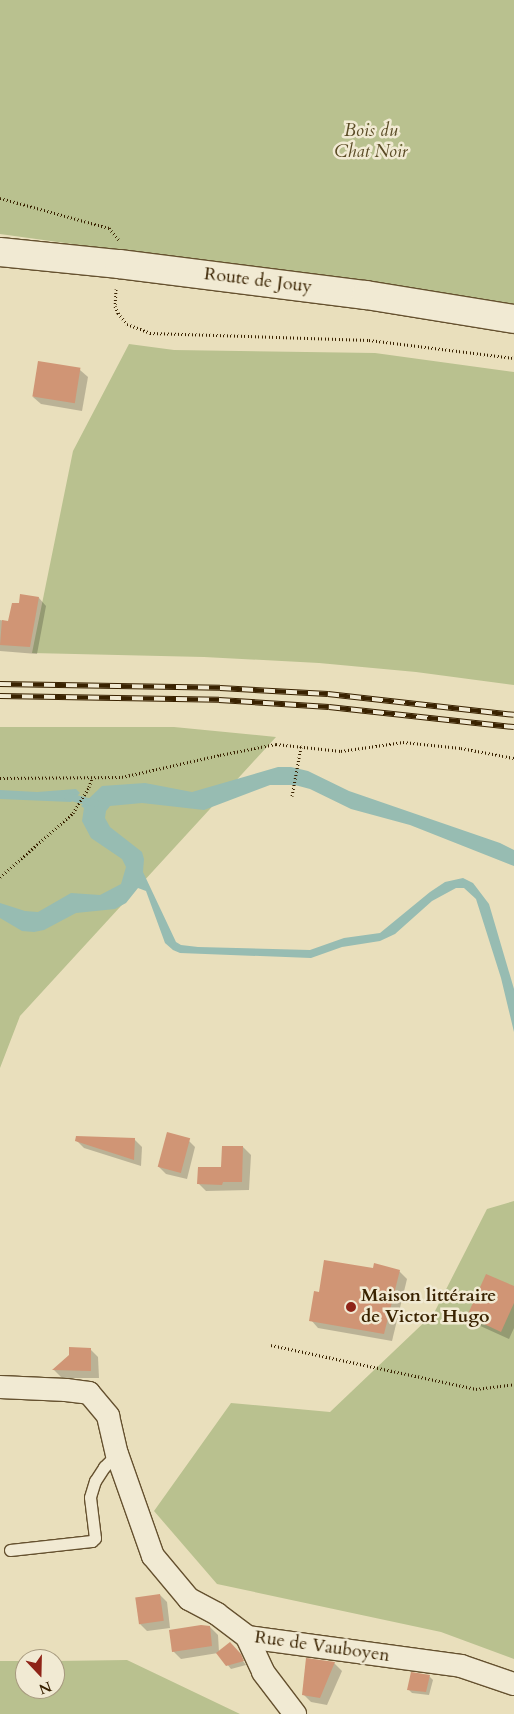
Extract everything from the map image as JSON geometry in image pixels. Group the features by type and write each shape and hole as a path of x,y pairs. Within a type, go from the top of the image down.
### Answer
{"main road":[{"name":"Route de Jouy","path":"0,252 119,264 366,295 514,319"}],"street":[{"name":"Rue de Vauboyen","path":"0,1388 66,1390 89,1393 108,1416 117,1454 153,1556 189,1599 217,1614 247,1637 461,1666 514,1684"},
{"path":"247,1637 263,1672 295,1714"}],"lane":[{"path":"10,1550 92,1542 95,1538 90,1497 95,1481 104,1467 117,1454"}],"path":[{"path":"0,198 110,228"},
{"path":"119,264 116,296 118,313 127,324 150,333 369,340 514,358"},
{"path":"0,778 122,777 276,744 341,751 403,742 461,748 514,758"},
{"path":"292,796 301,747"},
{"path":"0,876 73,813 89,788 92,778"},
{"path":"271,1344 476,1389 514,1384"}],"green space":[{"name":"Bois du Chat Noir","path":"0,0 514,0 514,305 0,234"},
{"path":"129,344 174,350 375,353 514,372 514,685 416,672 319,663 204,657 32,653 73,451"},
{"path":"0,727 174,727 276,737 20,1016 0,1068"},
{"path":"514,1201 514,1659 441,1632 217,1584 154,1511 231,1403 330,1412 434,1313 487,1209"},
{"path":"127,1660 240,1714 0,1714 0,1661 15,1661 15,1699 65,1699 65,1661"}],"water":[{"path":"278,767 291,767 308,771 349,791 500,843 514,850 514,866 410,825 351,809 310,789 295,785 270,785 204,810 142,803 110,806 106,811 105,818 110,827 142,852 144,859 143,872 176,942 181,945 198,947 310,950 344,938 380,933 445,882 463,878 473,883 489,904 514,989 514,1032 501,978 476,899 464,888 456,888 432,901 395,934 380,941 342,947 311,958 180,953 165,943 146,891 138,888 126,903 115,909 76,913 44,930 34,932 22,931 0,918 0,903 25,911 38,912 71,893 100,895 121,884 126,867 122,859 91,838 82,821 84,808 81,806 102,786 145,783 192,792"},
{"path":"76,789 80,793 71,802 0,799 0,790 37,792"}],"building":[{"path":"38,361 80,368 75,403 32,397"},
{"path":"20,594 39,597 30,647 0,645 2,620 8,621 12,603 19,603"},
{"path":"167,1132 190,1138 181,1173 158,1167"},
{"path":"76,1136 135,1138 134,1160 75,1141"},
{"path":"222,1146 243,1146 242,1182 223,1182 222,1185 197,1184 198,1167 221,1167"},
{"name":"Maison littéraire de Victor Hugo","path":"324,1260 373,1268 374,1263 400,1270 384,1334 309,1321 314,1291 319,1292"},
{"path":"486,1274 514,1286 514,1303 501,1332 467,1316"},
{"path":"69,1347 91,1348 91,1371 52,1370 69,1355"},
{"path":"160,1594 164,1621 139,1624 135,1597"},
{"path":"201,1625 210,1626 212,1646 172,1652 169,1630"},
{"path":"230,1642 241,1654 244,1661 226,1666 216,1653"},
{"path":"306,1658 335,1662 320,1698 302,1695"},
{"path":"411,1672 430,1675 426,1692 407,1690"}],"waterway":[{"path":"67,796 95,803"}],"railway":[{"path":"0,684 220,688 328,694 514,715"},
{"path":"0,696 219,700 329,707 514,727"}],"place":[{"name":"Maison littéraire de Victor Hugo","path":"351,1307"}]}
